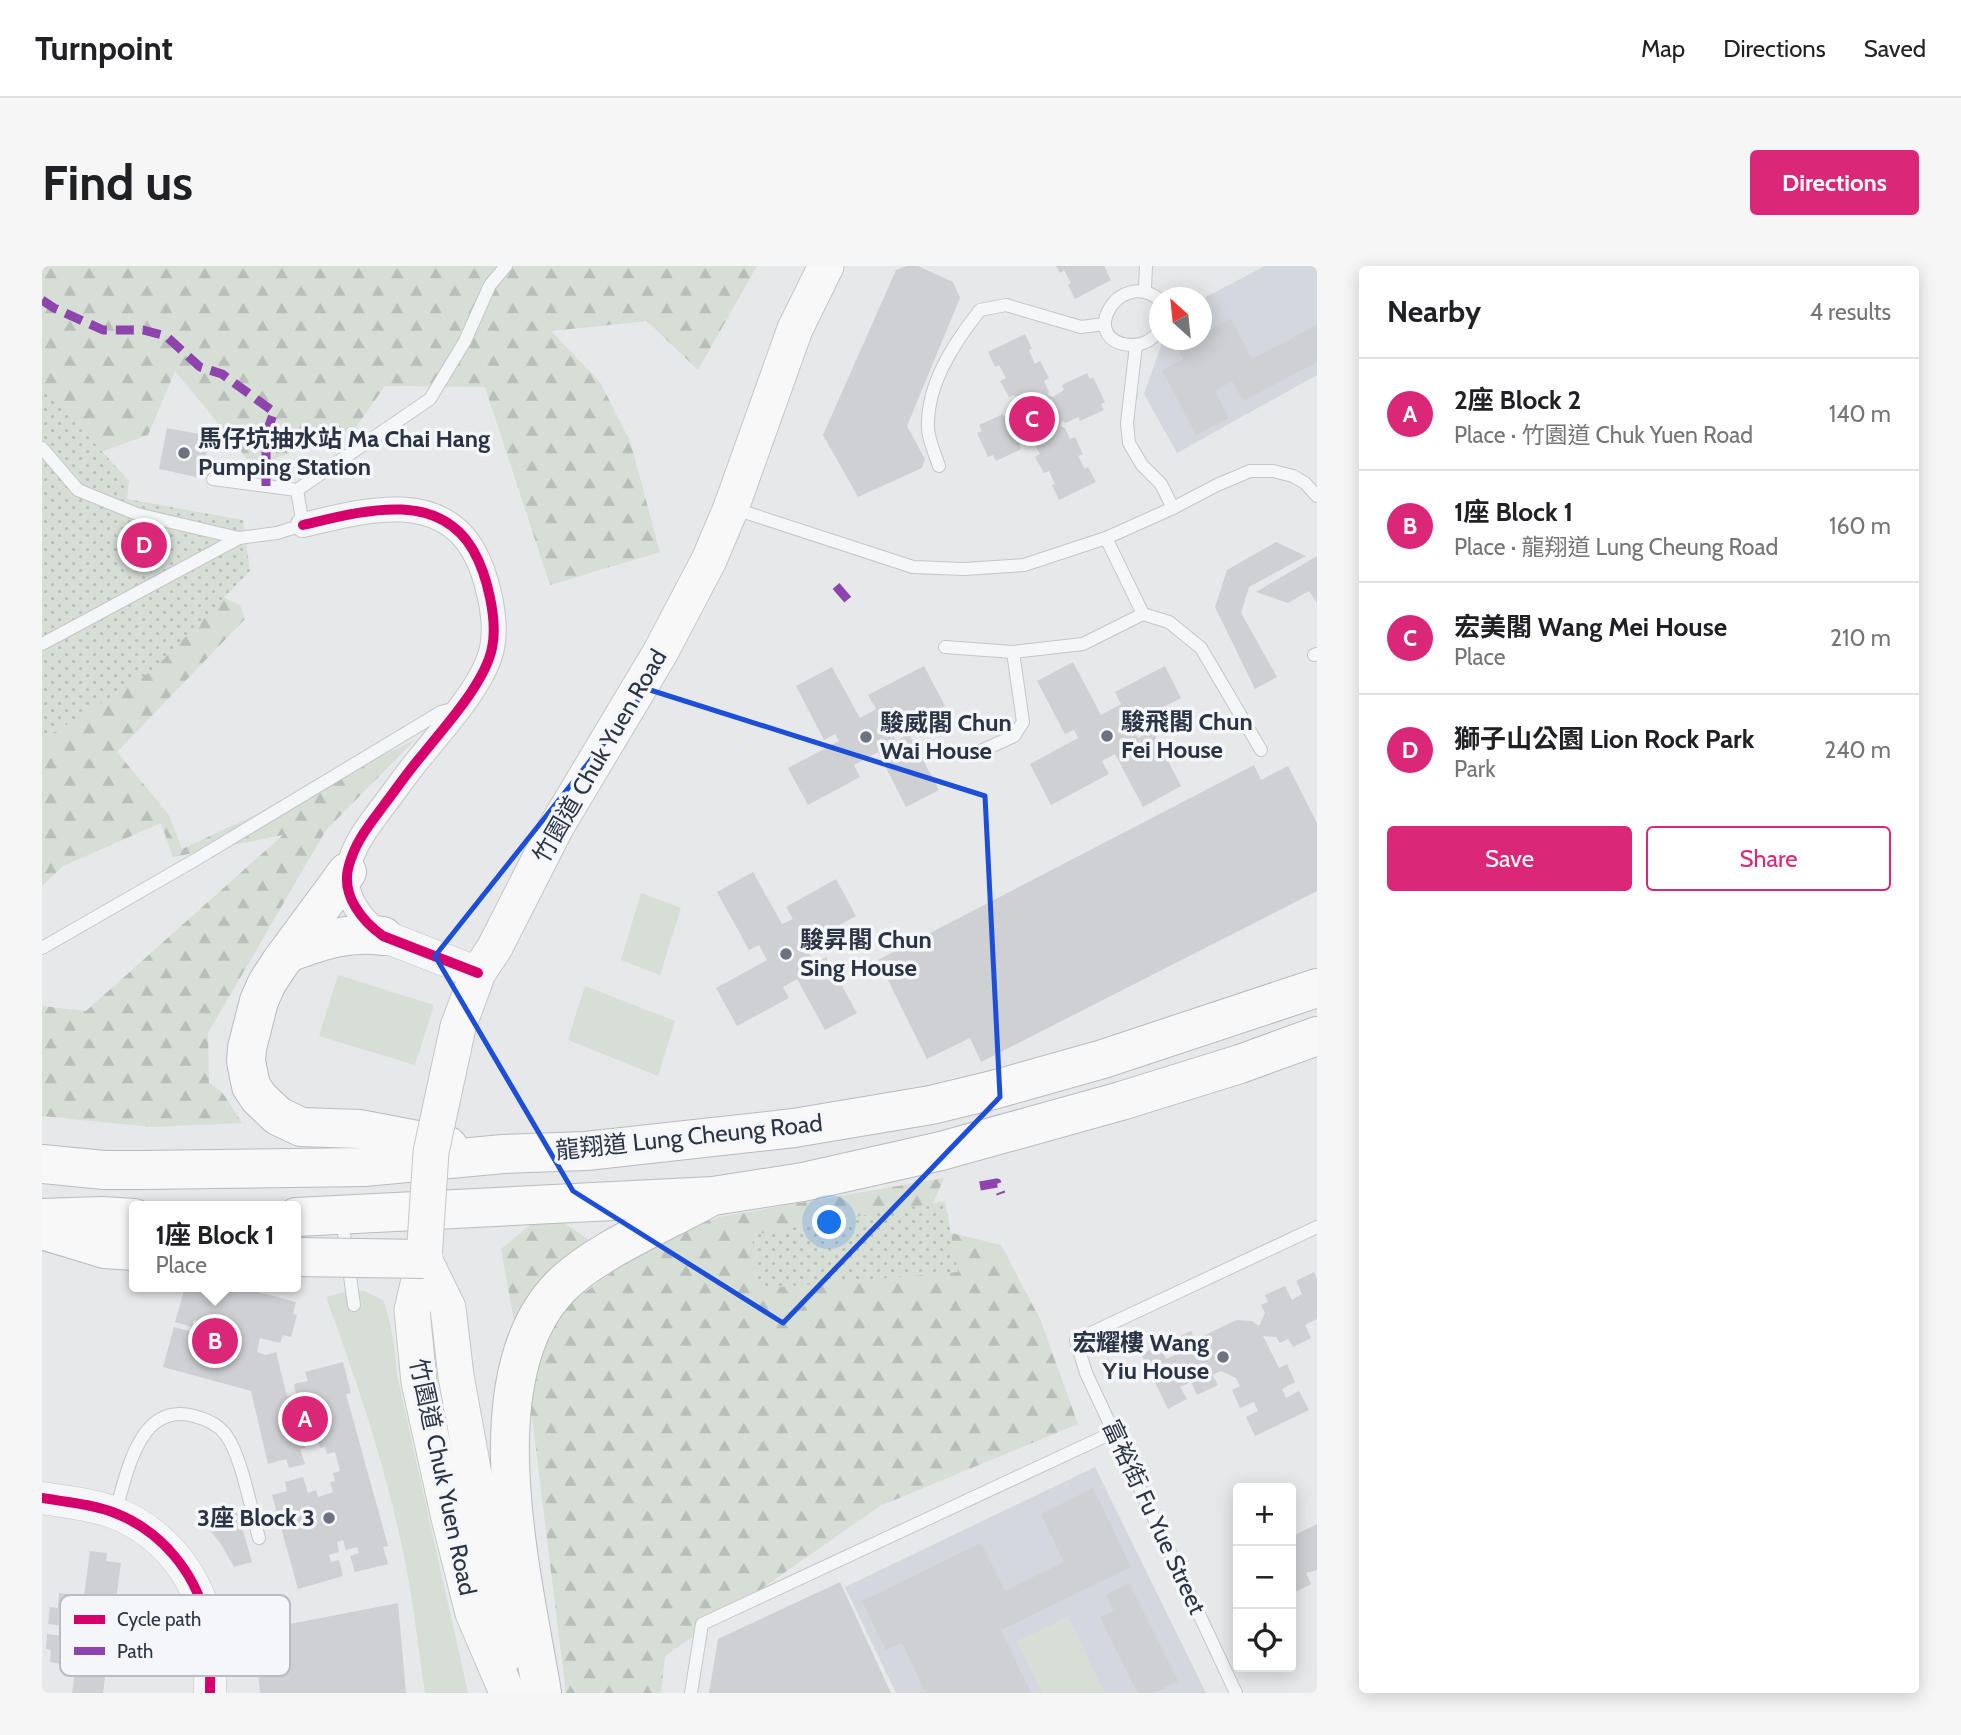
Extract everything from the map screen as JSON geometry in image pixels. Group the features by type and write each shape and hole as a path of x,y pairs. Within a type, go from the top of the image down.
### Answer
{"highway":[{"path":"347,872 267,983 259,1001 247,1048 246,1061 251,1086 267,1107 278,1116 301,1127 359,1129 503,1154"},
{"path":"288,953 332,937 366,933 383,936"},
{"name":"龍翔道 Lung Cheung Road","path":"42,1164 104,1170 287,1170 364,1167 503,1154 586,1151 794,1128 931,1105 1103,1059 1317,988"},
{"path":"301,1217 713,1196 803,1182 941,1151 1121,1101 1240,1064 1317,1036"},
{"path":"518,1692 524,1589 510,1478 509,1437 526,1347 536,1321 550,1299 573,1275 598,1258 713,1196"},
{"path":"42,1217 129,1218"},
{"path":"42,1230 105,1249 129,1251"},
{"path":"301,1257 424,1259"}],"main road":[{"name":"竹園道 Chuk Yuen Road","path":"518,1692 473,1613 419,1382 412,1310 424,1259 428,1185 436,1126 458,1027 476,979 556,827 660,653 709,560 731,508 795,329 826,266"},
{"name":"竹園道 Chuk Yuen Road","path":"424,1259 448,1308 456,1376 499,1611 518,1692"}],"street":[{"path":"303,525 382,510 422,510 448,524 468,541 481,565 489,590 492,648 483,669 462,706 357,842 347,872 349,890 360,916 383,936 476,979"},
{"path":"42,1498 115,1513 136,1523 168,1549 192,1582 197,1595"}],"lane":[{"path":"213,480 297,490 430,399 465,341 491,285 506,266"},
{"path":"795,329 816,266"},
{"path":"1145,288 1146,266"},
{"path":"1149,291 1145,288 1126,287 1110,297 1104,315 1105,324 1116,340 1136,345 1149,340"},
{"path":"939,466 928,432 929,404 941,369 980,310 1006,305 1081,327 1105,324"},
{"path":"1136,345 1127,422 1129,443 1142,466 1161,484 1173,508"},
{"path":"42,448 78,490 137,514 239,538 277,533 303,525 297,490"},
{"path":"731,508 913,567 964,569 1024,565 1106,538 1250,471 1273,471 1293,476 1305,483 1317,496"},
{"path":"42,644 239,538"},
{"path":"1106,538 1143,614"},
{"path":"946,647 1013,652 1083,644 1143,614 1169,622 1201,648 1261,750"},
{"path":"972,755 1014,736 1023,722 1013,652"},
{"path":"42,948 195,860 441,712 462,706"},
{"path":"341,1215 354,1305"},
{"name":"富裕街 Fu Yue Street","path":"1236,1693 1086,1373 1076,1340 1317,1227"},
{"path":"115,1513 131,1461 144,1434 154,1422 165,1416 187,1414 209,1421 226,1434 240,1470 259,1538"},
{"path":"691,1693 702,1624 1114,1432"}],"highlighted area":[{"path":"647,689 985,796 1000,1097 783,1323 573,1191 435,956"}],"shaded area":[{"path":"1265,266 1317,266 1317,375 1177,453 1144,394 1159,350 1212,350 1212,294"},
{"path":"1095,1467 1206,1693 896,1693 845,1587"}],"green space":[{"path":"42,266 757,266 698,370 647,321 551,331 600,382 630,441 660,552 550,585 485,387 385,386 356,427 254,467 175,371 148,435 42,473"},
{"path":"42,386 129,481 127,499 243,520 250,571 152,671 42,740"},
{"path":"102,542 240,605 245,619 117,752 169,815 182,849 415,740 326,830 208,1033 209,1083 222,1092 242,1123 152,1127 42,1116 42,1006 86,1011 283,835 173,857 161,823 63,866 42,886 42,721"},
{"path":"641,893 681,908 660,975 621,960"},
{"path":"338,975 434,1005 415,1065 319,1036"},
{"path":"585,986 675,1021 658,1076 568,1040"},
{"path":"944,1178 923,1226 1001,1245 1040,1319 1078,1424 880,1506 665,1656 661,1693 566,1693 533,1425 524,1376 563,1308 657,1240 719,1217"},
{"path":"945,1201 958,1272 757,1289 752,1235"},
{"path":"547,1211 589,1240 515,1326 501,1249"},
{"path":"351,1290 364,1291 383,1300 386,1309 393,1337 397,1375 468,1693 425,1693 408,1578 390,1494 326,1297"},
{"path":"1068,1617 1105,1693 1042,1693 1017,1641"}],"building":[{"path":"918,266 953,282 960,298 907,426 925,459 922,468 858,497 823,435 896,270"},
{"path":"1056,266 1104,266 1111,280 1075,299 1064,270 1060,273"},
{"path":"1231,319 1252,359 1317,325 1317,362 1243,401 1232,381 1215,391 1229,418 1196,435 1162,370 1183,359 1178,350 1212,350 1212,329"},
{"path":"1025,334 1035,364 1040,361 1049,378 1044,381 1048,395 1053,397 1064,390 1062,385 1087,373 1090,379 1093,377 1105,402 1101,404 1104,410 1080,421 1078,417 1066,423 1062,421 1060,426 1065,428 1070,439 1075,437 1083,454 1078,456 1096,482 1059,500 1049,471 1044,473 1035,457 1040,454 1034,443 1036,439 1029,437 1028,441 1019,445 1021,449 996,461 993,455 988,457 977,433 982,431 979,425 1003,414 1004,417 1016,411 1022,414 1025,408 1020,406 1014,395 1009,397 1000,381 1006,378 999,365 995,367 988,352"},
{"name":"馬仔坑抽水站 Ma Chai Hang Pumping Station","path":"167,428 210,436 201,478 159,469"},
{"path":"1276,542 1306,556 1249,587 1241,613 1277,677 1255,689 1215,607 1227,570"},
{"path":"1317,556 1317,603 1309,591 1288,603 1256,592"},
{"name":"駿飛閣 Chun Fei House","path":"1073,662 1101,715 1121,704 1115,692 1165,666 1181,698 1130,724 1138,738 1152,730 1181,786 1143,807 1115,754 1102,761 1109,774 1051,805 1030,764 1078,738 1074,730 1065,734 1037,681"},
{"name":"駿威閣 Chun Wai House","path":"924,666 945,706 892,733 896,741 909,734 939,790 906,807 878,752 854,765 860,777 808,805 788,768 839,741 835,734 824,740 796,686 832,667 860,718 876,709 868,695"},
{"path":"1254,765 1261,780 1288,766 1317,823 1317,891 981,1062 970,1038 927,1059 878,960"},
{"name":"駿昇閣 Chun Sing House","path":"753,872 782,924 793,919 786,907 836,879 856,916 804,944 815,964 826,957 857,1013 825,1030 797,979 783,987 789,998 737,1026 716,988 767,960 759,945 749,950 717,892"},
{"name":"宏耀樓 Wang Yiu House","path":"1314,1272 1317,1279 1317,1319 1305,1325 1311,1338 1293,1347 1288,1339 1280,1343 1276,1337 1263,1336 1279,1368 1287,1364 1295,1382 1282,1389 1286,1398 1299,1391 1309,1410 1255,1436 1246,1417 1258,1411 1254,1402 1240,1408 1232,1390 1240,1386 1236,1378 1221,1371 1212,1375 1218,1385 1197,1395 1191,1382 1180,1387 1187,1399 1168,1409 1141,1354 1160,1345 1166,1359 1177,1354 1170,1341 1191,1331 1195,1340 1236,1320 1252,1321 1259,1326 1265,1313 1261,1305 1268,1302 1265,1295 1285,1286 1292,1300 1302,1294 1296,1281"},
{"path":"184,1292 258,1292 296,1302 293,1314 297,1315 291,1337 283,1335 280,1343 260,1338 257,1352 266,1355 276,1352 287,1396 296,1394 294,1384 308,1381 305,1372 343,1362 351,1393 346,1394 388,1546 383,1547 388,1564 355,1572 350,1556 359,1553 357,1547 346,1550 343,1540 337,1542 339,1552 329,1555 331,1562 339,1560 343,1576 298,1589 272,1495 287,1491 285,1482 303,1477 308,1493 316,1490 318,1497 333,1492 330,1482 335,1481 333,1473 340,1471 335,1452 327,1454 325,1447 320,1448 317,1437 304,1441 305,1448 300,1449 305,1464 289,1468 286,1459 268,1464 251,1391 163,1367 174,1327 189,1331 188,1338 193,1340 195,1333 208,1336 209,1332 196,1328 198,1321 194,1320 192,1327 175,1322"},
{"path":"1093,1488 1131,1567 1001,1630 1031,1693 926,1693 902,1643 886,1650 862,1601 981,1543 1005,1591 1064,1562 1041,1514"},
{"path":"231,1509 238,1513 252,1562 234,1567 221,1544 201,1520 203,1517"},
{"path":"1317,1524 1317,1570 1306,1573 1311,1584 1296,1592 1296,1546 1296,1534"},
{"path":"90,1551 107,1553 106,1561 121,1563 117,1595 84,1595"},
{"path":"840,1582 891,1693 709,1693 718,1639"},
{"path":"1129,1583 1178,1681 1153,1693 1138,1693 1100,1617 1114,1611 1106,1595"},
{"path":"59,1593 76,1595 60,1595 60,1626 48,1624 50,1607 58,1608"},
{"path":"398,1603 406,1693 260,1693 258,1676 290,1676 290,1624"},
{"path":"47,1634 60,1636 60,1664 50,1662 51,1650 46,1649"},
{"path":"75,1676 105,1676 103,1693 72,1693"}],"marked path":[{"path":"42,300 103,330 143,330 166,336 200,367 222,374 274,412 266,434 266,486"},
{"path":"836,586 849,601"},
{"path":"980,1186 997,1183 1001,1194"}],"cycle path":[{"path":"303,525 372,511 418,511 439,518 458,531 473,550 483,572 494,624 488,661 463,704 363,835 354,851 347,879 355,907 383,936 478,973"},
{"path":"42,1498 106,1510 147,1530 173,1555 198,1595"},
{"path":"210,1676 210,1693"}],"place":[{"name":"宏美閣 Wang Mei House","path":"1032,419"},
{"name":"馬仔坑抽水站 Ma Chai Hang Pumping Station","path":"184,453"},
{"name":"獅子山公園 Lion Rock Park","path":"144,545"},
{"name":"駿飛閣 Chun Fei House","path":"1107,736"},
{"name":"駿威閣 Chun Wai House","path":"866,737"},
{"name":"駿昇閣 Chun Sing House","path":"786,954"},
{"name":"1座 Block 1","path":"215,1341"},
{"name":"宏耀樓 Wang Yiu House","path":"1223,1357"},
{"name":"2座 Block 2","path":"305,1419"},
{"name":"3座 Block 3","path":"329,1518"}]}
